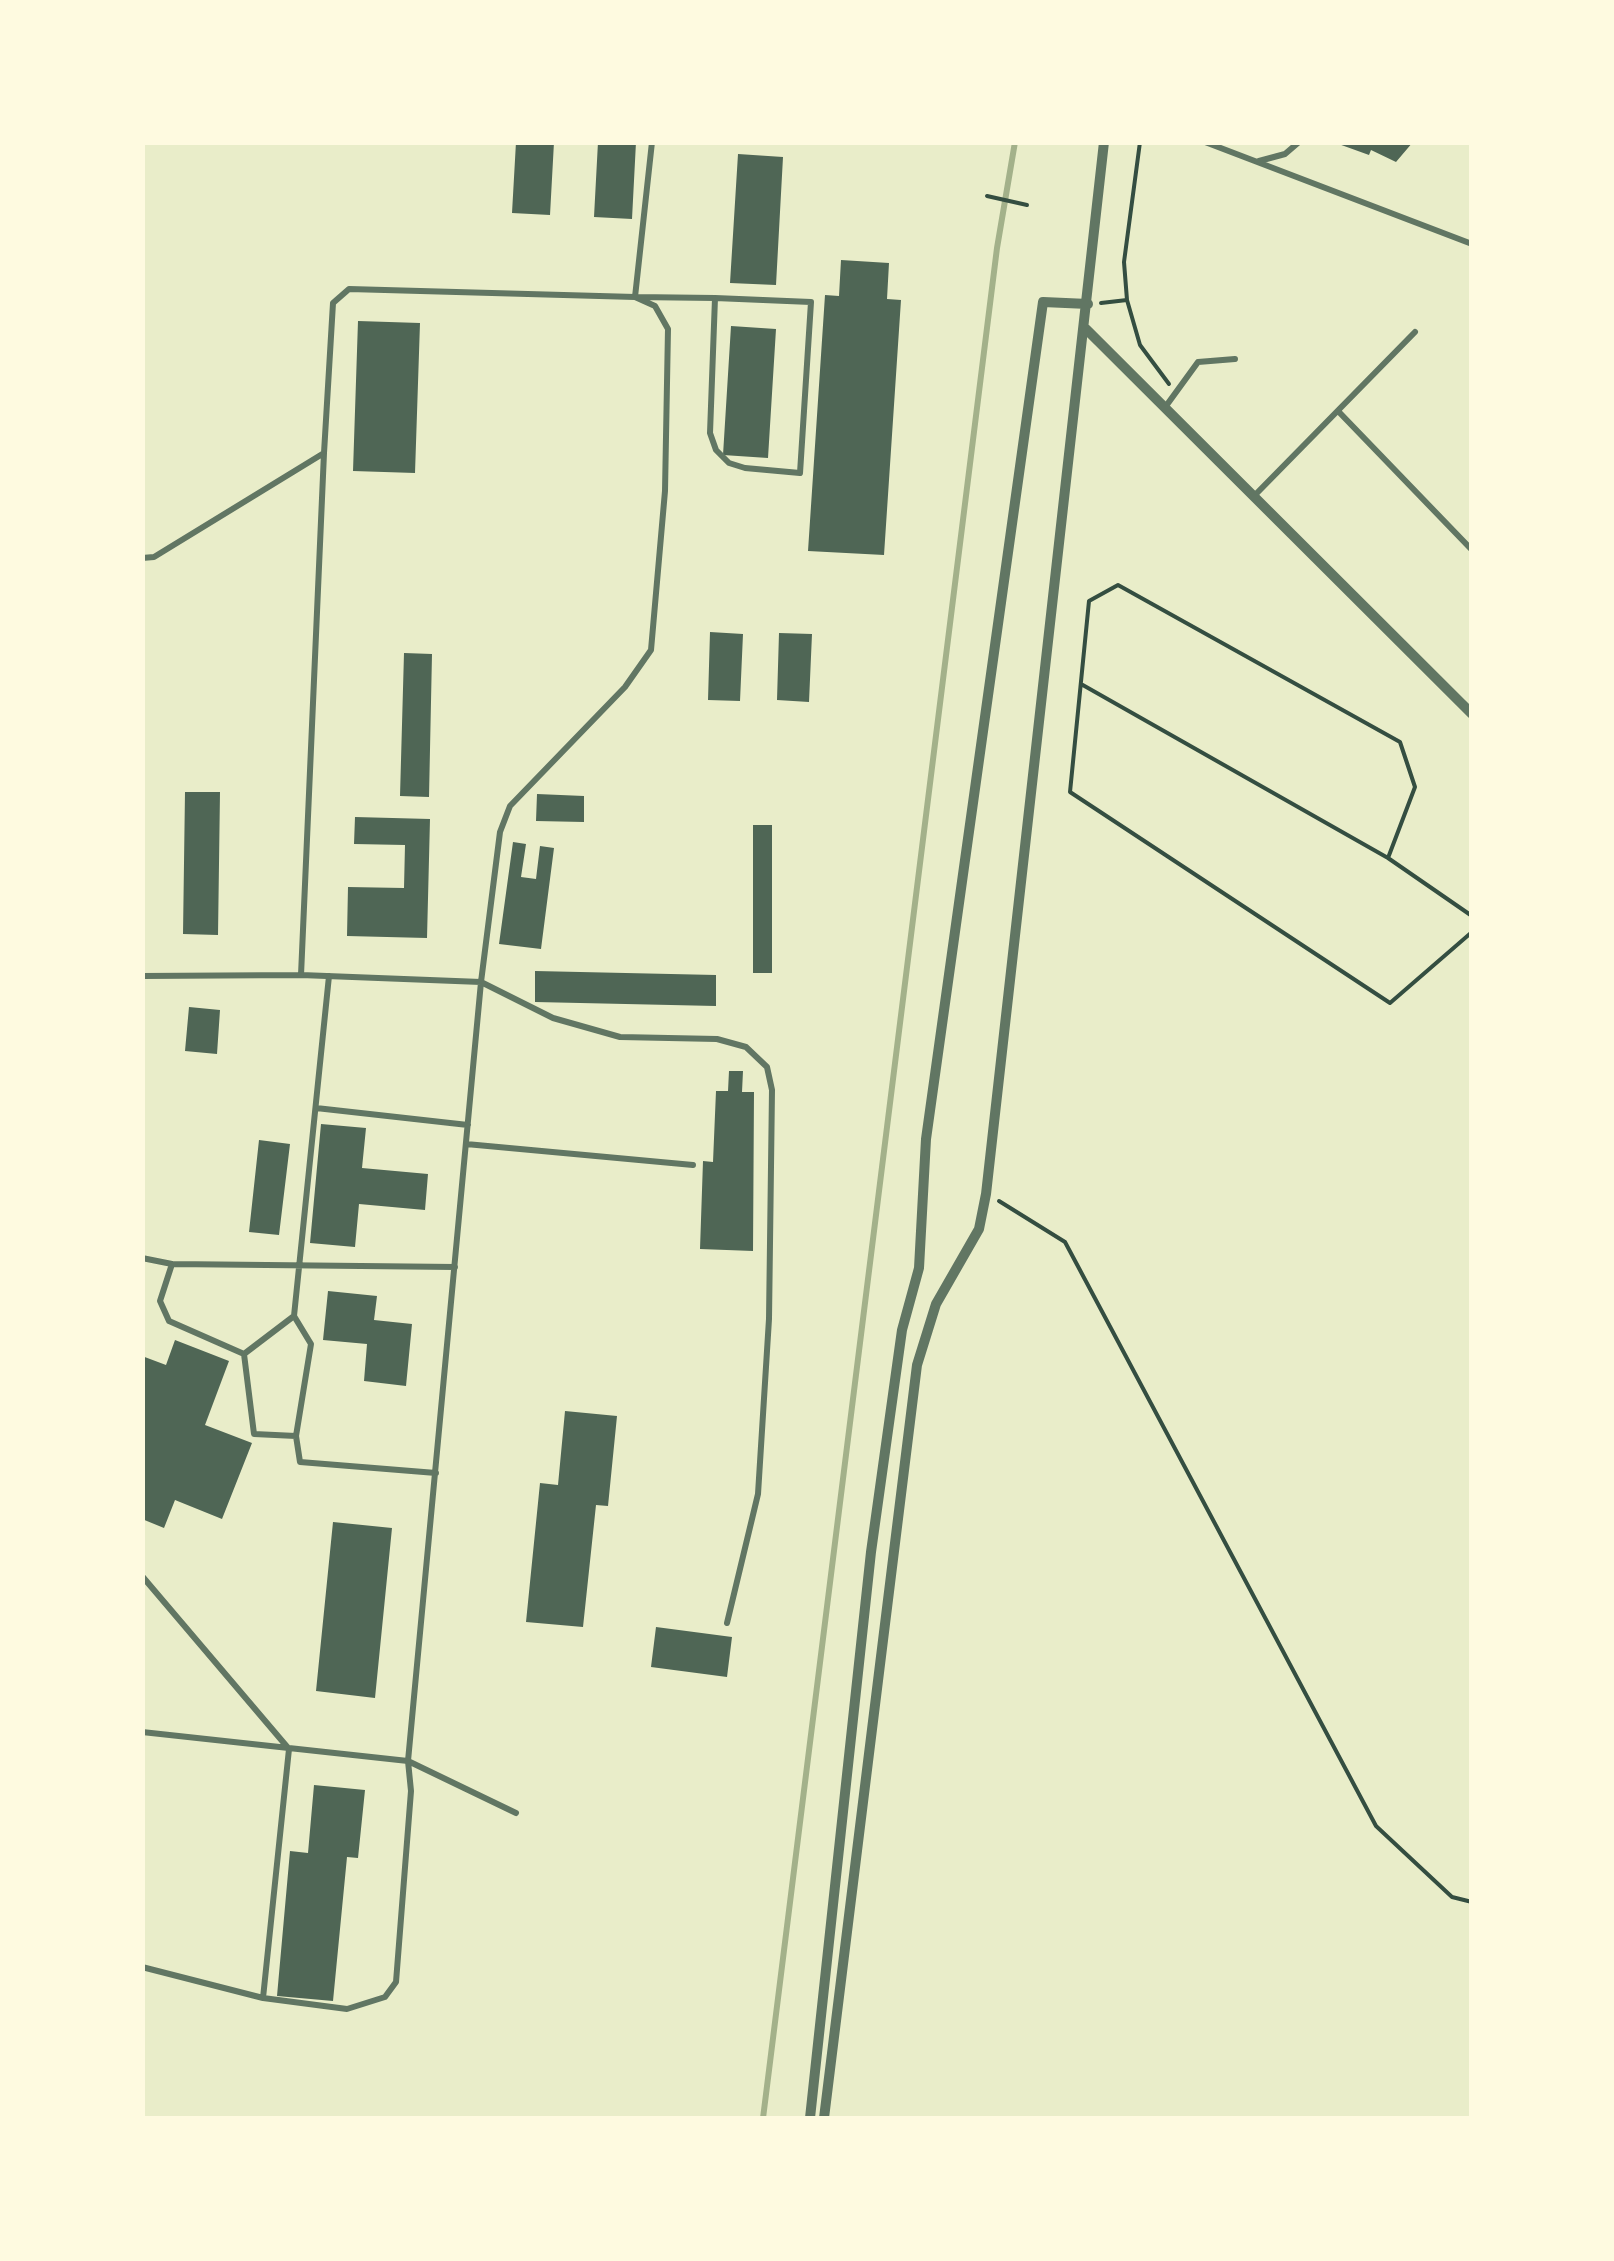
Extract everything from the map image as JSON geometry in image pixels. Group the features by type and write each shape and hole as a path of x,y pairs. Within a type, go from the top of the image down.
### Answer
{"street":[{"path":"824,2118 917,1366 936,1304 979,1229 986,1194 1104,142"},
{"path":"810,2118 871,1552 902,1330 919,1268 926,1139 1043,302 1088,304"},
{"path":"1086,329 1472,714"}],"lane":[{"path":"635,297 652,142"},
{"path":"1205,142 1472,244"},
{"path":"1258,162 1285,154 1299,142"},
{"path":"301,975 332,303 349,289 715,298 811,302 800,473 745,468 729,463 716,450 710,434 715,298"},
{"path":"142,1967 263,1998 347,2009 385,1997 396,1982 411,1791 408,1761 481,982 500,832 510,806 625,687 651,650 664,491 668,330 655,306 635,297"},
{"path":"1256,495 1415,332"},
{"path":"1166,406 1198,362 1234,359"},
{"path":"1338,410 1472,550"},
{"path":"142,558 154,558 324,453"},
{"path":"142,976 301,975 481,982 553,1018 620,1037 717,1039 746,1047 767,1068 772,1090 769,1319 758,1494 726,1623"},
{"path":"329,976 294,1316 312,1344 296,1436 300,1462 436,1473"},
{"path":"316,1108 468,1125"},
{"path":"466,1144 693,1165"},
{"path":"142,1258 172,1264 455,1266"},
{"path":"172,1264 160,1300 168,1321 244,1354"},
{"path":"244,1354 294,1316"},
{"path":"244,1354 254,1434 296,1436"},
{"path":"142,1576 289,1748 263,1998"},
{"path":"142,1732 408,1761 516,1814"}],"path":[{"path":"1140,142 1124,262 1127,300 1140,346 1176,392"},
{"path":"987,196 1027,205"},
{"path":"1088,304 1127,300"},
{"path":"1388,858 1415,787 1400,742 1118,585 1089,601 1070,792 1390,1003 1472,932"},
{"path":"1081,684 1388,858 1472,916"},
{"path":"986,1194 1065,1242 1376,1826 1452,1897 1472,1902"}],"building":[{"path":"516,142 554,142 550,215 512,213"},
{"path":"598,142 636,142 632,219 594,217"},
{"path":"1333,142 1413,142 1396,162 1371,150 1369,155"},
{"path":"738,154 783,157 776,285 730,283"},
{"path":"841,260 889,263 887,299 901,300 884,555 808,551 825,295 839,296"},
{"path":"358,321 420,323 415,473 353,471"},
{"path":"731,326 776,329 768,458 723,455"},
{"path":"710,632 743,634 740,701 708,700"},
{"path":"779,633 812,634 809,702 777,700"},
{"path":"404,653 432,654 429,797 400,796"},
{"path":"185,792 220,792 218,935 183,934"},
{"path":"537,794 584,796 584,822 536,821"},
{"path":"355,817 430,819 427,938 347,936 348,887 404,888 405,845 354,844"},
{"path":"753,825 772,825 772,973 753,973"},
{"path":"513,842 526,844 521,877 536,879 540,846 554,848 541,949 499,944"},
{"path":"535,971 716,975 716,1006 535,1002"},
{"path":"189,1007 220,1010 217,1054 185,1051"},
{"path":"729,1071 743,1071 742,1092 754,1092 753,1251 700,1249 703,1161 713,1162 716,1091 728,1091"},
{"path":"321,1124 366,1128 362,1168 428,1174 425,1210 359,1204 355,1247 310,1243"},
{"path":"259,1140 290,1144 279,1235 249,1232"},
{"path":"328,1291 377,1296 374,1320 412,1324 406,1386 364,1381 367,1344 323,1340"},
{"path":"175,1340 229,1361 205,1425 252,1443 222,1519 175,1500 164,1528 142,1519 142,1356 166,1365"},
{"path":"565,1411 617,1416 608,1506 596,1505 583,1627 526,1622 540,1483 558,1485"},
{"path":"333,1522 392,1528 375,1698 316,1691"},
{"path":"656,1627 732,1637 727,1677 651,1667"},
{"path":"314,1785 365,1790 358,1858 347,1857 333,2001 277,1996 290,1851 308,1853"}],"waterway":[{"path":"763,2118 997,248 1015,142"}]}
